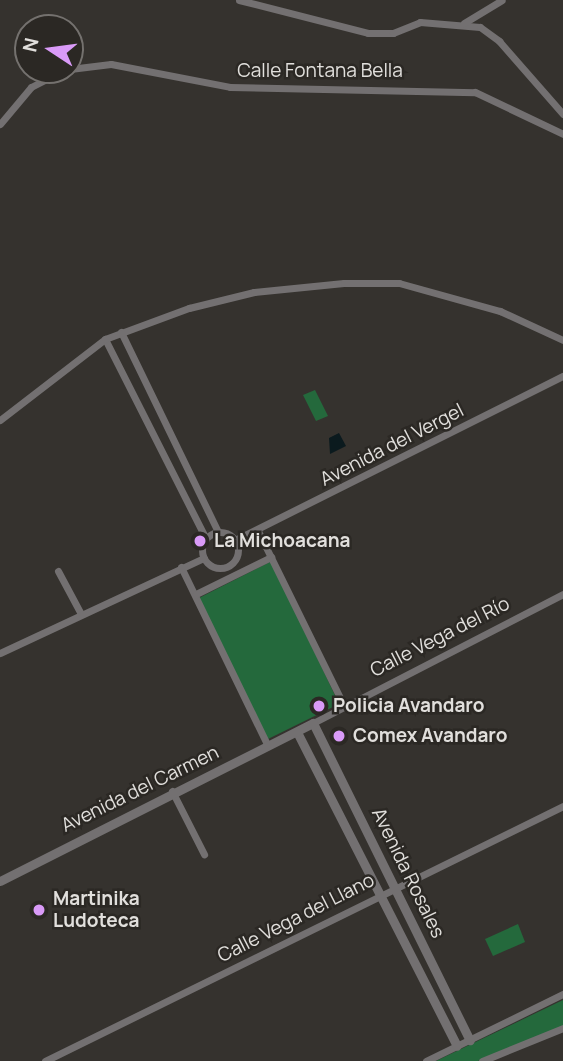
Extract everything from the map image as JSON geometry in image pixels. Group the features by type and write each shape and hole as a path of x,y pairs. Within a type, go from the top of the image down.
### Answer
{"street":[{"path":"239,0 368,33 393,33 415,22 462,24 495,36 563,114"},
{"path":"462,24 502,0"},
{"name":"Calle Fontana Bella","path":"84,67 111,64 230,87 475,92 507,103 563,134"},
{"path":"0,124 31,87 37,84"},
{"path":"0,420 105,339 232,296 371,281 443,294 518,318 563,340"},
{"path":"121,332 170,438 218,532 235,540 236,557 228,566 216,567 204,558"},
{"path":"105,339 206,539 204,558"},
{"name":"Avenida del Vergel","path":"235,540 258,531 563,376"},
{"path":"159,443 170,438"},
{"path":"258,531 344,706"},
{"path":"206,539 218,532"},
{"path":"196,594 271,557"},
{"path":"0,653 204,558"},
{"path":"228,566 234,575"},
{"path":"181,568 268,746"},
{"path":"58,571 81,614"},
{"name":"Calle Vega del Río","path":"297,732 563,594"},
{"name":"Avenida Rosales","path":"313,723 470,1040"},
{"name":"Avenida del Carmen","path":"0,881 172,791 297,732"},
{"name":"Avenida Rosales","path":"297,732 382,893 457,1045"},
{"path":"172,791 204,854"},
{"name":"Calle Vega del Llano","path":"45,1061 395,886 563,806"},
{"path":"426,1061 563,994"},
{"path":"482,1061 563,1028"}],"green space":[{"path":"315,390 328,416 316,421 303,395"},
{"path":"272,561 339,704 268,739 199,598"},
{"path":"518,924 525,942 493,956 485,939"},
{"path":"563,1000 563,1026 478,1061 436,1061"}],"shaded area":[{"path":"339,433 346,446 330,454 329,438"}],"place":[{"name":"La Michoacana","path":"200,541"},
{"name":"Policia Avandaro","path":"319,706"},
{"name":"Comex Avandaro","path":"339,736"},
{"name":"Martinika Ludoteca","path":"39,910"}]}
